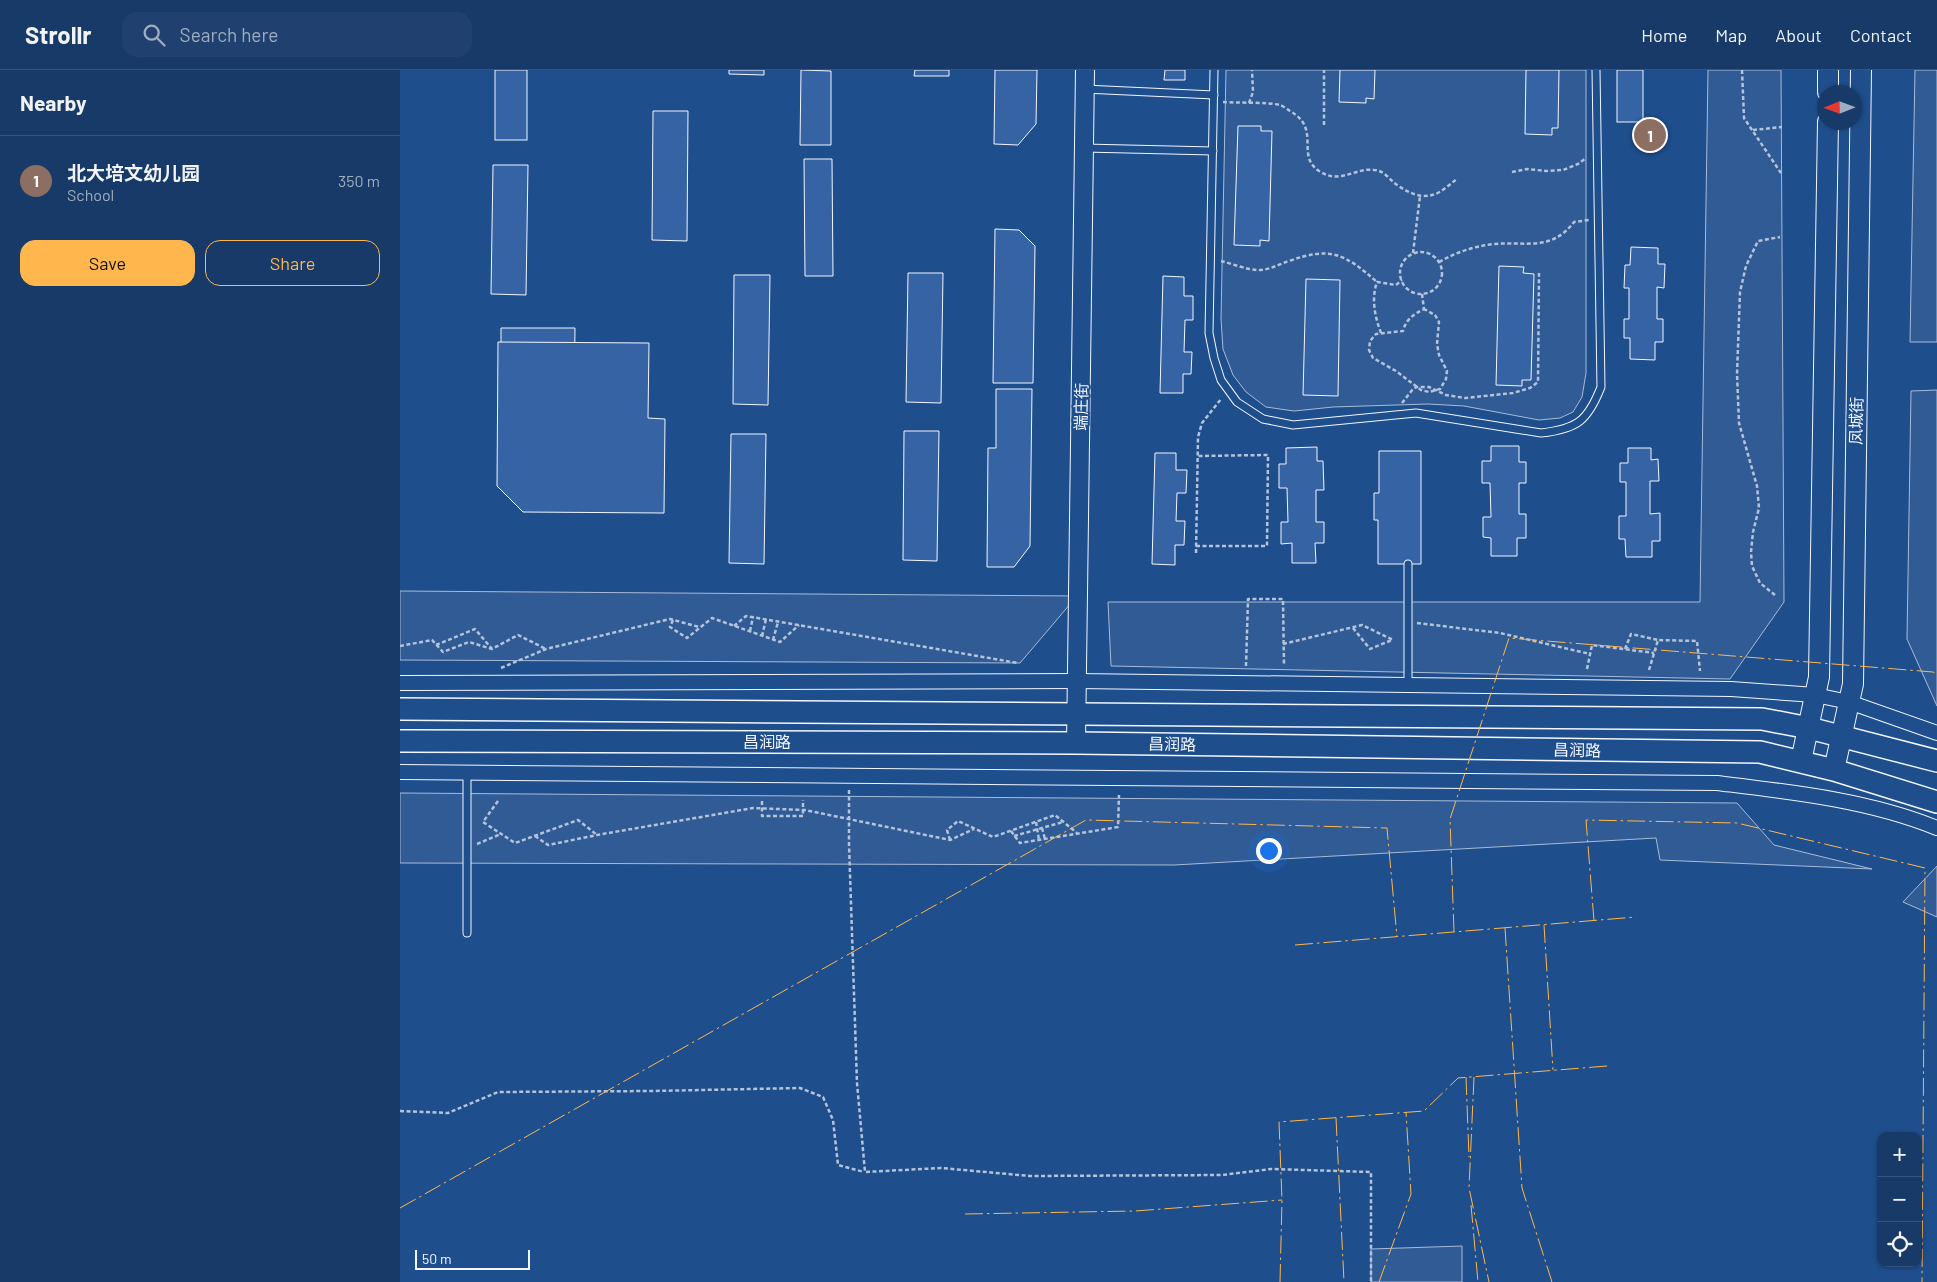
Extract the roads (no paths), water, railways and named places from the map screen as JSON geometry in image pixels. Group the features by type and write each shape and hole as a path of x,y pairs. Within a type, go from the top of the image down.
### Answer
{"main road":[{"path":"1828,70 1828,85"},
{"name":"凤城街","path":"1834,770 1853,684 1861,70"},
{"name":"凤城街","path":"1800,761 1819,677 1828,130"},
{"name":"昌润路","path":"400,709 1762,718 1809,728 1937,761"},
{"name":"昌润路","path":"400,742 1076,743 1760,752 1834,770 1937,802"}],"street":[{"name":"端庄街","path":"1076,743 1084,70"},
{"path":"400,684 1077,681 1731,689 1815,695 1850,702 1937,733"},
{"path":"400,772 1717,782 1808,794 1878,810 1937,828"}],"lane":[{"path":"1214,70 1209,333 1221,380 1237,402 1263,419 1293,425 1416,413 1541,433 1560,431 1578,423 1592,408 1601,386 1596,70"},
{"path":"1084,89 1214,98"},
{"path":"1084,148 1213,151"},
{"path":"1408,564 1408,685"},
{"path":"467,773 467,933"}],"place":[{"name":"北大培文幼儿园","path":"1650,135"}]}
